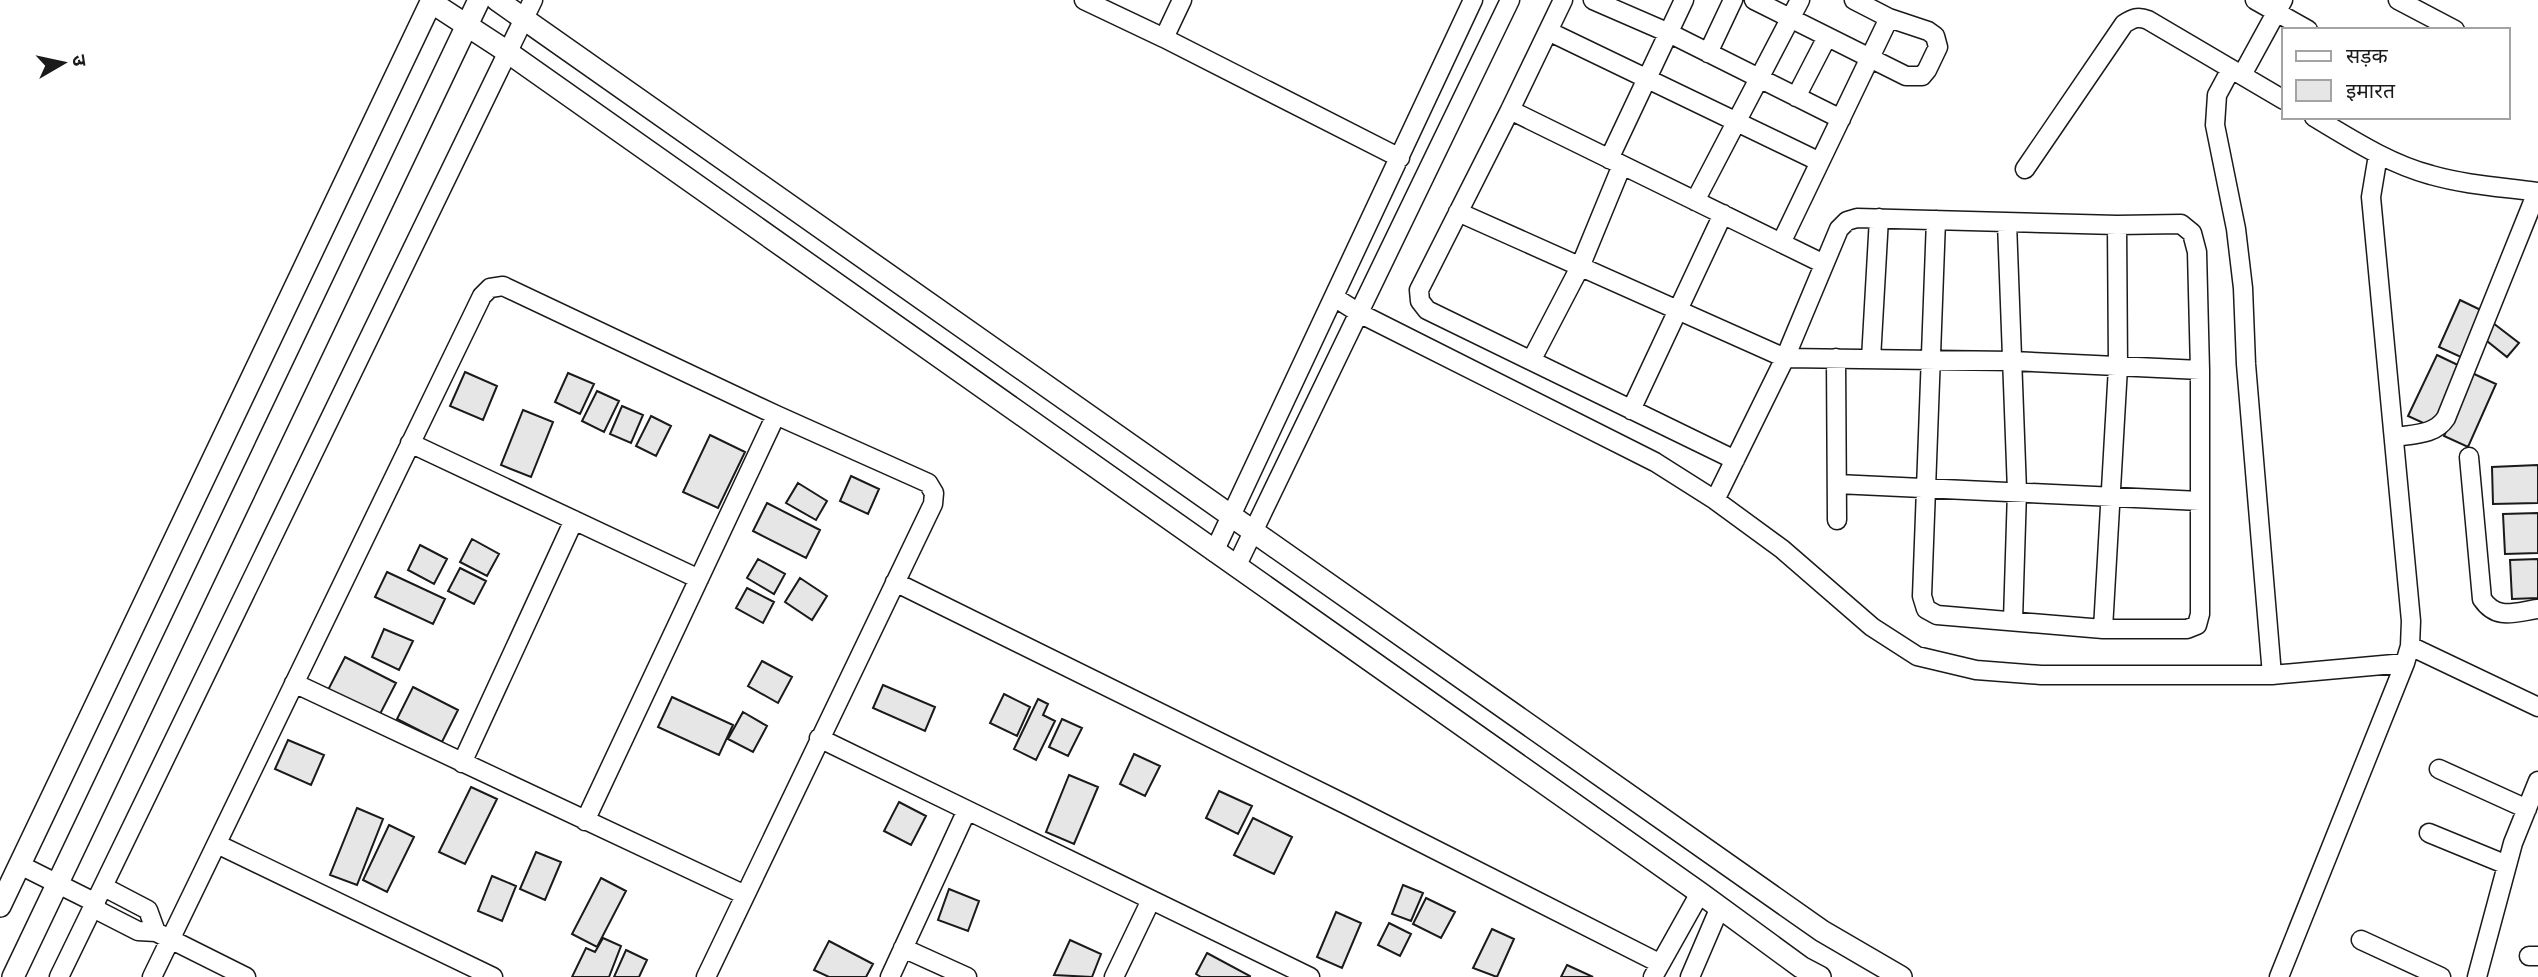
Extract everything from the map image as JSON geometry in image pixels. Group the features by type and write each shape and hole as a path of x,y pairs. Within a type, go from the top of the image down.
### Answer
{"street":[{"path":"13,977 478,0"},
{"path":"497,0 528,9 1253,531 1822,931 1901,977"},
{"path":"1084,0 1399,158"},
{"path":"1164,38 1182,0"},
{"path":"1214,552 1473,0"},
{"path":"1236,567 1510,0"},
{"path":"1563,0 1419,290 1420,301 1427,310 1735,460"},
{"path":"1593,0 1623,6 1669,33 1841,119"},
{"path":"1532,359 1580,267 1647,79 1684,0"},
{"path":"1708,53 1733,0"},
{"path":"1754,0 1906,76 1922,76 1938,47 1935,36 1928,31 1889,18 1854,0"},
{"path":"1695,201 1800,0"},
{"path":"2255,0 2280,6 2306,28"},
{"path":"2398,0 2451,28"},
{"path":"0,906 431,1 506,51 1720,907 1801,967 1820,977"},
{"path":"2272,676 2246,364 2243,288 2236,229 2215,125 2217,95 2236,72 2280,6"},
{"path":"59,977 528,9"},
{"path":"2025,169 2124,24 2132,19 2141,17 2148,20 2282,99"},
{"path":"1782,243 1889,18"},
{"path":"1548,31 1820,162"},
{"path":"1796,97 1827,37"},
{"path":"1510,110 1824,264"},
{"path":"2317,119 2378,155 2427,174 2466,184 2537,192 2446,418 2440,428 2430,432 2395,437"},
{"path":"2279,977 2408,655 2411,621 2371,197 2378,155"},
{"path":"1458,212 1785,358 2012,361 2200,370"},
{"path":"1631,410 1723,214"},
{"path":"1715,500 1785,358 1839,229 1847,220 1879,218 2180,225 2192,233 2197,252 2200,370 2200,614 2197,625 2187,629 2103,629 1937,615 1926,609 1922,596 1936,220"},
{"path":"1871,359 1879,218"},
{"path":"2007,223 2017,491 2013,620"},
{"path":"2103,629 2118,367 2117,225"},
{"path":"152,977 163,935 217,844 482,296 490,288 503,286 776,415 928,483 934,493 933,504 706,977"},
{"path":"1334,298 1655,462 1715,500 1782,549 1872,627 1917,656 1976,670 2041,675 2272,676 2348,670 2408,655 2538,708"},
{"path":"1836,358 1837,520"},
{"path":"586,821 776,415"},
{"path":"410,443 699,579"},
{"path":"2469,457 2482,599 2489,610 2503,614 2538,609"},
{"path":"1837,484 2200,501"},
{"path":"463,763 575,520"},
{"path":"895,582 1351,807 1656,970 1700,893"},
{"path":"294,683 744,895"},
{"path":"820,738 1298,974"},
{"path":"2439,769 2527,809"},
{"path":"2477,977 2507,865 2538,782"},
{"path":"890,977 967,810"},
{"path":"2429,833 2507,865"},
{"path":"217,844 493,977"},
{"path":"20,865 98,899 138,931 163,935 246,977"},
{"path":"1114,977 1151,900"},
{"path":"1690,977 1720,907"},
{"path":"2361,940 2441,977"},
{"path":"903,948 967,977"}],"building":[{"path":"2460,300 2485,312 2463,358 2439,347"},
{"path":"2493,323 2519,343 2507,357 2482,337"},
{"path":"2437,355 2460,366 2432,427 2408,416"},
{"path":"465,372 497,386 483,420 450,406"},
{"path":"568,373 594,384 580,414 555,402"},
{"path":"2472,373 2496,384 2468,447 2444,436"},
{"path":"597,391 619,401 604,432 582,421"},
{"path":"622,406 643,415 631,443 610,434"},
{"path":"523,410 553,422 531,477 501,465"},
{"path":"651,416 671,426 656,456 636,446"},
{"path":"710,435 745,452 718,508 683,492"},
{"path":"2538,465 2538,503 2493,504 2492,467"},
{"path":"851,476 879,489 868,514 840,501"},
{"path":"798,483 827,501 816,520 786,503"},
{"path":"767,503 820,530 806,558 753,531"},
{"path":"2538,513 2538,553 2505,554 2503,514"},
{"path":"472,539 499,554 487,576 460,562"},
{"path":"420,545 447,559 434,584 408,570"},
{"path":"758,559 785,574 774,594 747,578"},
{"path":"2538,559 2538,598 2512,599 2510,560"},
{"path":"460,568 486,581 474,604 448,591"},
{"path":"387,572 445,599 433,624 375,597"},
{"path":"800,578 827,596 812,620 785,602"},
{"path":"747,588 774,602 763,623 736,608"},
{"path":"384,629 413,641 399,670 372,657"},
{"path":"345,657 396,683 379,716 328,690"},
{"path":"762,661 792,677 778,703 748,686"},
{"path":"883,685 935,707 925,731 873,708"},
{"path":"413,687 458,710 442,742 397,719"},
{"path":"1004,694 1030,707 1017,736 990,723"},
{"path":"672,697 733,725 719,755 658,727"},
{"path":"1038,699 1048,704 1043,715 1055,721 1036,760 1014,749"},
{"path":"743,712 767,726 753,752 728,739"},
{"path":"1062,719 1082,728 1068,756 1049,747"},
{"path":"288,740 324,755 311,785 275,769"},
{"path":"1134,754 1160,766 1145,796 1120,784"},
{"path":"1069,775 1098,787 1074,844 1046,832"},
{"path":"471,787 497,799 465,864 439,852"},
{"path":"1219,791 1252,806 1238,834 1206,818"},
{"path":"899,802 926,816 911,845 884,831"},
{"path":"357,808 383,819 357,885 330,875"},
{"path":"1253,818 1292,837 1274,874 1234,855"},
{"path":"389,825 414,837 387,892 363,880"},
{"path":"536,852 561,862 545,900 520,889"},
{"path":"492,876 516,886 502,921 478,911"},
{"path":"601,878 626,891 597,947 572,934"},
{"path":"1403,885 1423,893 1411,921 1392,914"},
{"path":"949,889 979,901 968,931 938,920"},
{"path":"1426,898 1455,912 1441,938 1413,924"},
{"path":"1336,912 1361,923 1342,968 1317,957"},
{"path":"1389,923 1411,934 1400,956 1378,945"},
{"path":"1492,929 1514,939 1497,977 1473,968"},
{"path":"603,938 621,946 609,977 572,977 586,948 595,952"},
{"path":"1070,940 1101,954 1092,977 1054,975"},
{"path":"829,941 873,964 866,977 829,977 814,970"},
{"path":"626,950 647,960 639,977 614,977"},
{"path":"1207,953 1250,977 1201,977 1196,974"},
{"path":"1567,965 1593,977 1561,977"}]}
